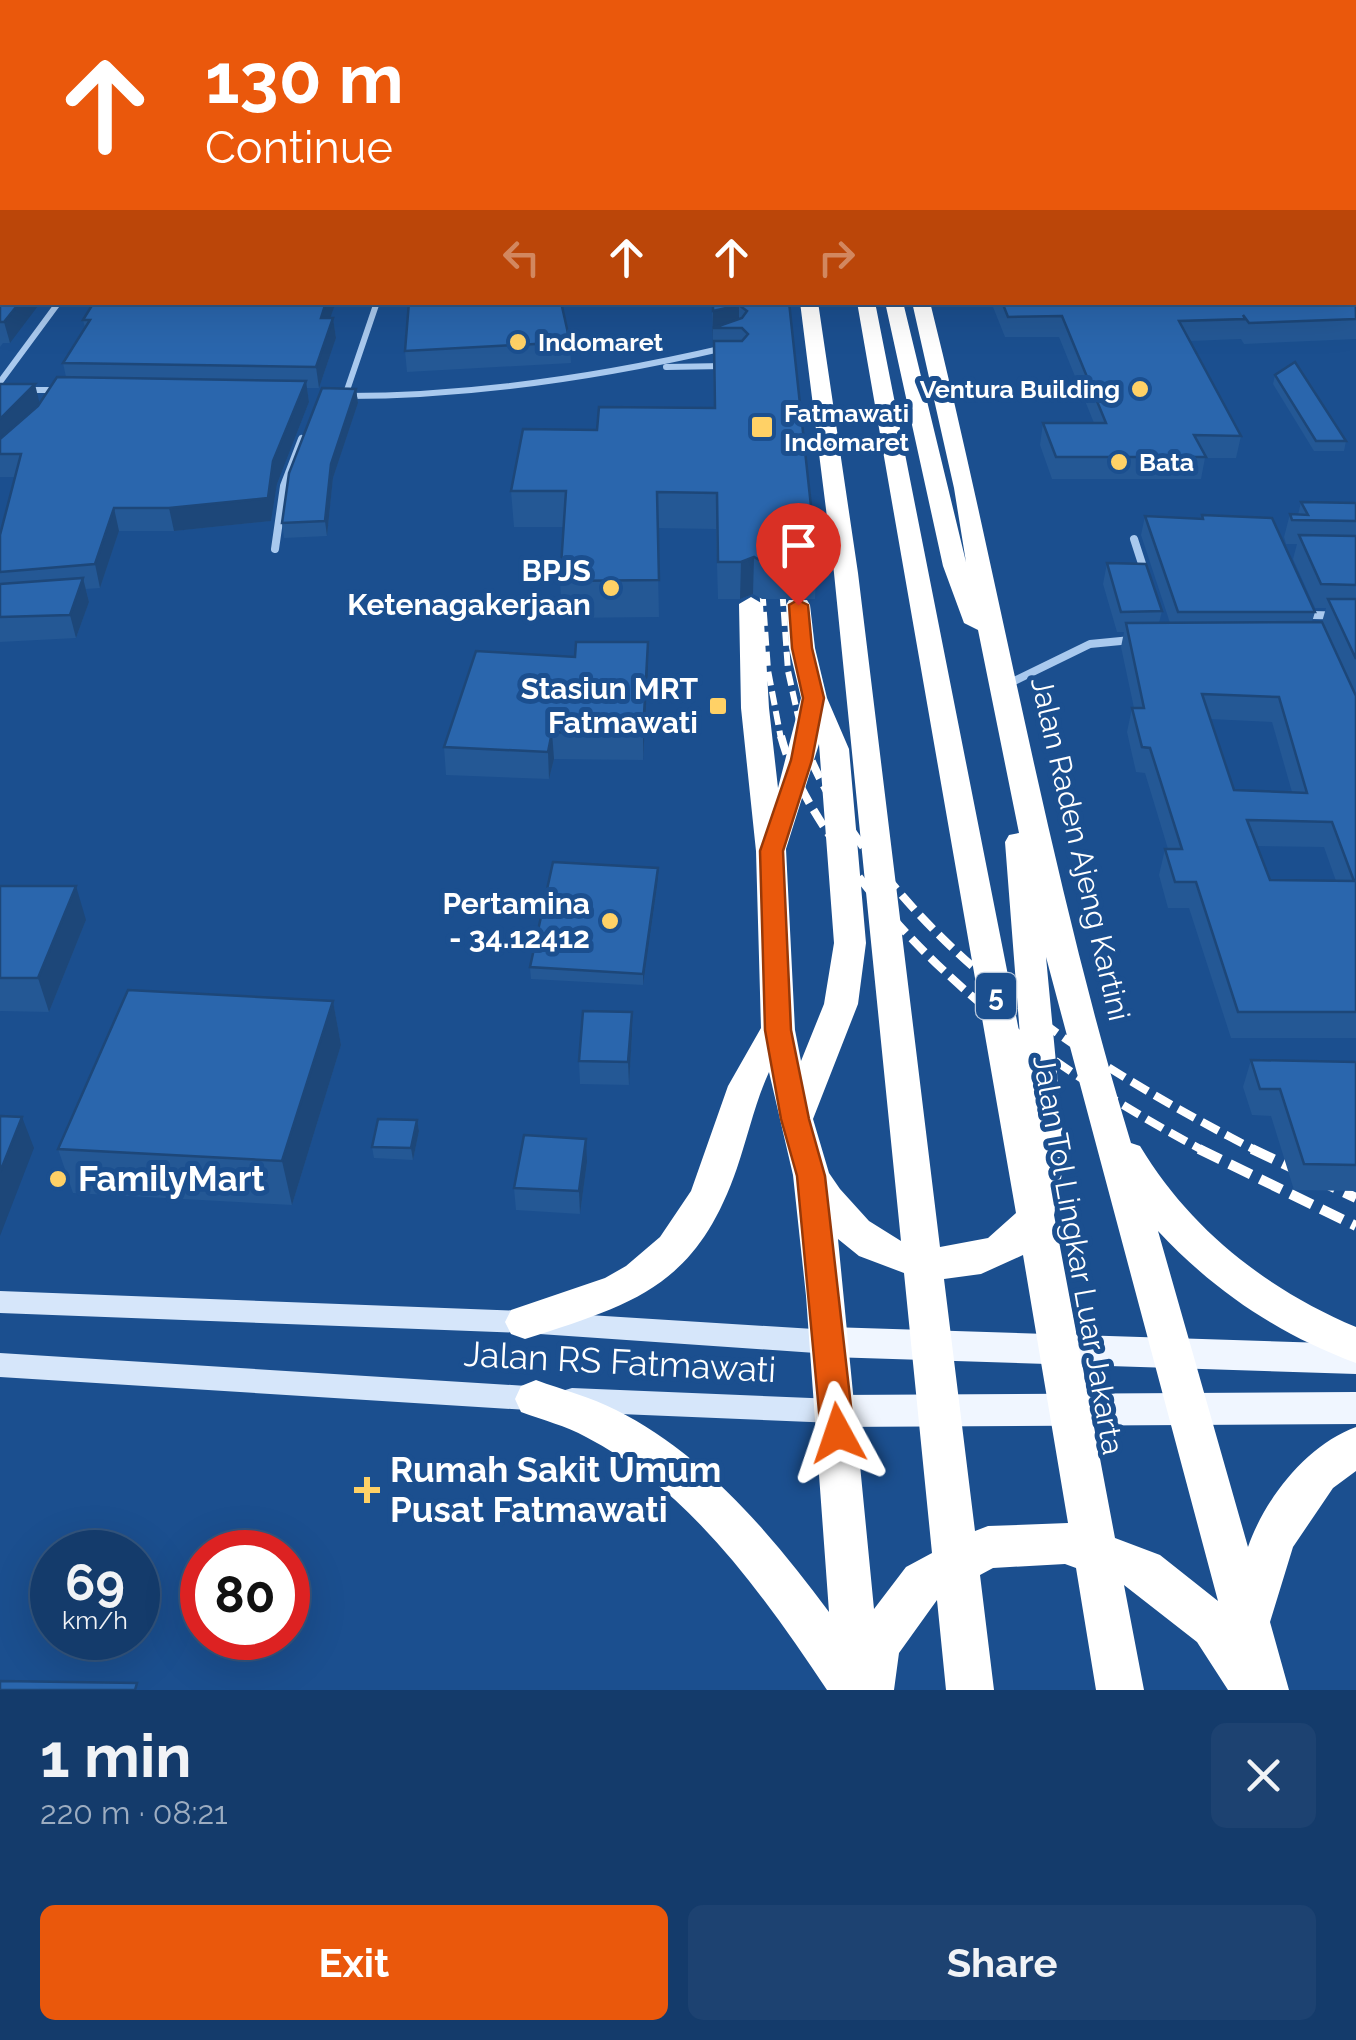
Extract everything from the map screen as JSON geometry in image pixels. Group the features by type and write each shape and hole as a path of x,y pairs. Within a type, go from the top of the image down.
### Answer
{"highway":[{"path":"809,305 891,962 970,1690"},
{"name":"Jalan Tol Lingkar Luar Jakarta","path":"867,305 1120,1690"},
{"path":"895,305 955,566 999,675"},
{"name":"Jalan Raden Ajeng Kartini","path":"922,305 965,488 1010,728 1074,1010 1248,1618 1264,1690"},
{"path":"751,604 755,708 771,851 778,1030 795,1119 811,1176 830,1342 856,1690"},
{"path":"795,1119 841,1004 850,943 835,749 802,648 802,606"},
{"path":"771,851 802,760 811,683"},
{"path":"811,1176 836,1212 871,1244 896,1256 928,1262 974,1260 1000,1250 1023,1232 1038,1207 1047,1158 1010,728"},
{"path":"525,1322 620,1290 681,1243 708,1196 742,1091 763,1047 778,1030"},
{"path":"1106,1114 1137,1176 1192,1241 1256,1296 1356,1345"},
{"path":"536,1398 607,1426 676,1476 740,1538 802,1610 856,1690"},
{"path":"1248,1618 1274,1537 1318,1474 1356,1446"},
{"path":"870,1690 877,1644 922,1582 988,1548 1065,1543 1144,1570 1214,1626 1256,1690"}],"main road":[{"name":"Jalan RS Fatmawati","path":"0,1302 525,1322 830,1342 1356,1359"},
{"name":"Jalan RS Fatmawati","path":"0,1364 536,1398 835,1411 1356,1408"}],"street":[{"path":"0,382 57,305"},
{"path":"345,396 376,305"},
{"path":"332,396 425,397 497,392 643,368 739,344"},
{"path":"643,368 740,368"},
{"path":"0,390 78,391"},
{"path":"49,406 60,390"},
{"path":"275,550 284,486 305,432"},
{"path":"1134,539 1151,590"},
{"path":"1305,599 1317,627"},
{"path":"1312,615 1356,616"},
{"path":"999,675 1090,644 1148,640"}],"building":[{"path":"0,305 18,305 4,322 0,322"},
{"path":"92,305 325,305 321,318 333,318 316,367 63,363 90,320 83,320"},
{"path":"409,305 562,305 570,342 405,351"},
{"path":"713,305 739,305 713,311"},
{"path":"739,305 789,305 817,562 763,562 754,557 741,562 718,562 717,493 657,492 659,580 560,581 566,491 511,491 523,429 597,430 599,407 715,408 714,341 742,341 748,334 742,328 713,328 742,318 747,311"},
{"path":"1003,305 1356,305 1356,319 1249,323 1243,315 1245,319 1179,321 1241,436 1194,435 1206,457 1056,457 1043,423 1106,423 1062,316 1008,317"},
{"path":"1295,362 1346,441 1316,441 1275,375"},
{"path":"57,377 306,381 273,461 268,498 169,508 114,508 95,564 0,572 0,535 21,454 0,454 0,439 38,406"},
{"path":"0,384 35,384 0,419"},
{"path":"322,388 356,389 331,464 325,521 282,523 289,473"},
{"path":"1301,502 1356,503 1356,521 1292,520 1290,514 1308,515"},
{"path":"1202,515 1272,518 1315,612 1178,612 1145,516 1203,519"},
{"path":"1299,535 1356,536 1356,585 1321,584"},
{"path":"1107,563 1146,564 1162,611 1121,612"},
{"path":"83,578 70,615 0,617 0,584"},
{"path":"1328,599 1356,599 1356,659"},
{"path":"1322,622 1356,696 1356,1012 1238,1012 1196,882 1175,882 1165,849 1182,849 1150,748 1142,747 1132,708 1144,708 1126,623","holes":["1202,694 1279,697 1307,793 1234,790","1247,820 1332,822 1354,881 1270,880"]},
{"path":"576,642 648,642 643,733 552,732 548,752 444,747 476,651 575,657"},
{"path":"553,862 658,868 643,974 530,967"},
{"path":"0,886 76,886 38,978 0,978"},
{"path":"128,990 333,1001 282,1161 58,1149"},
{"path":"583,1011 632,1012 628,1062 579,1061"},
{"path":"1251,1060 1356,1062 1356,1165 1304,1164 1280,1089 1260,1089"},
{"path":"0,1116 22,1117 0,1172"},
{"path":"378,1119 417,1120 411,1148 372,1147"},
{"path":"524,1135 586,1139 579,1191 514,1188"},
{"path":"0,1681 137,1683 135,1690 0,1690"}],"railway":[{"path":"761,572 768,670 781,739"},
{"path":"781,572 788,671 803,738"},
{"path":"781,736 816,814 868,889 908,935 998,1018 1047,1055 1204,1151"},
{"path":"803,738 840,814 909,904 952,948 998,988 1097,1060 1257,1151"},
{"path":"1199,1149 1356,1226"},
{"path":"1252,1149 1356,1198"}],"place":[{"name":"Indomaret","path":"518,342"},
{"name":"Ventura Building","path":"1140,389"},
{"name":"Fatmawati Indomaret","path":"762,427"},
{"name":"Bata","path":"1119,462"},
{"name":"BPJS Ketenagakerjaan","path":"611,588"},
{"name":"Stasiun MRT Fatmawati","path":"718,706"},
{"name":"Pertamina - 34.12412","path":"610,921"},
{"name":"FamilyMart","path":"58,1179"},
{"name":"Rumah Sakit Umum Pusat Fatmawati","path":"367,1490"}],"route":[{"path":"798,605 802,648 814,698 802,760 771,851 778,1030 795,1119 811,1176 838,1433"}]}
